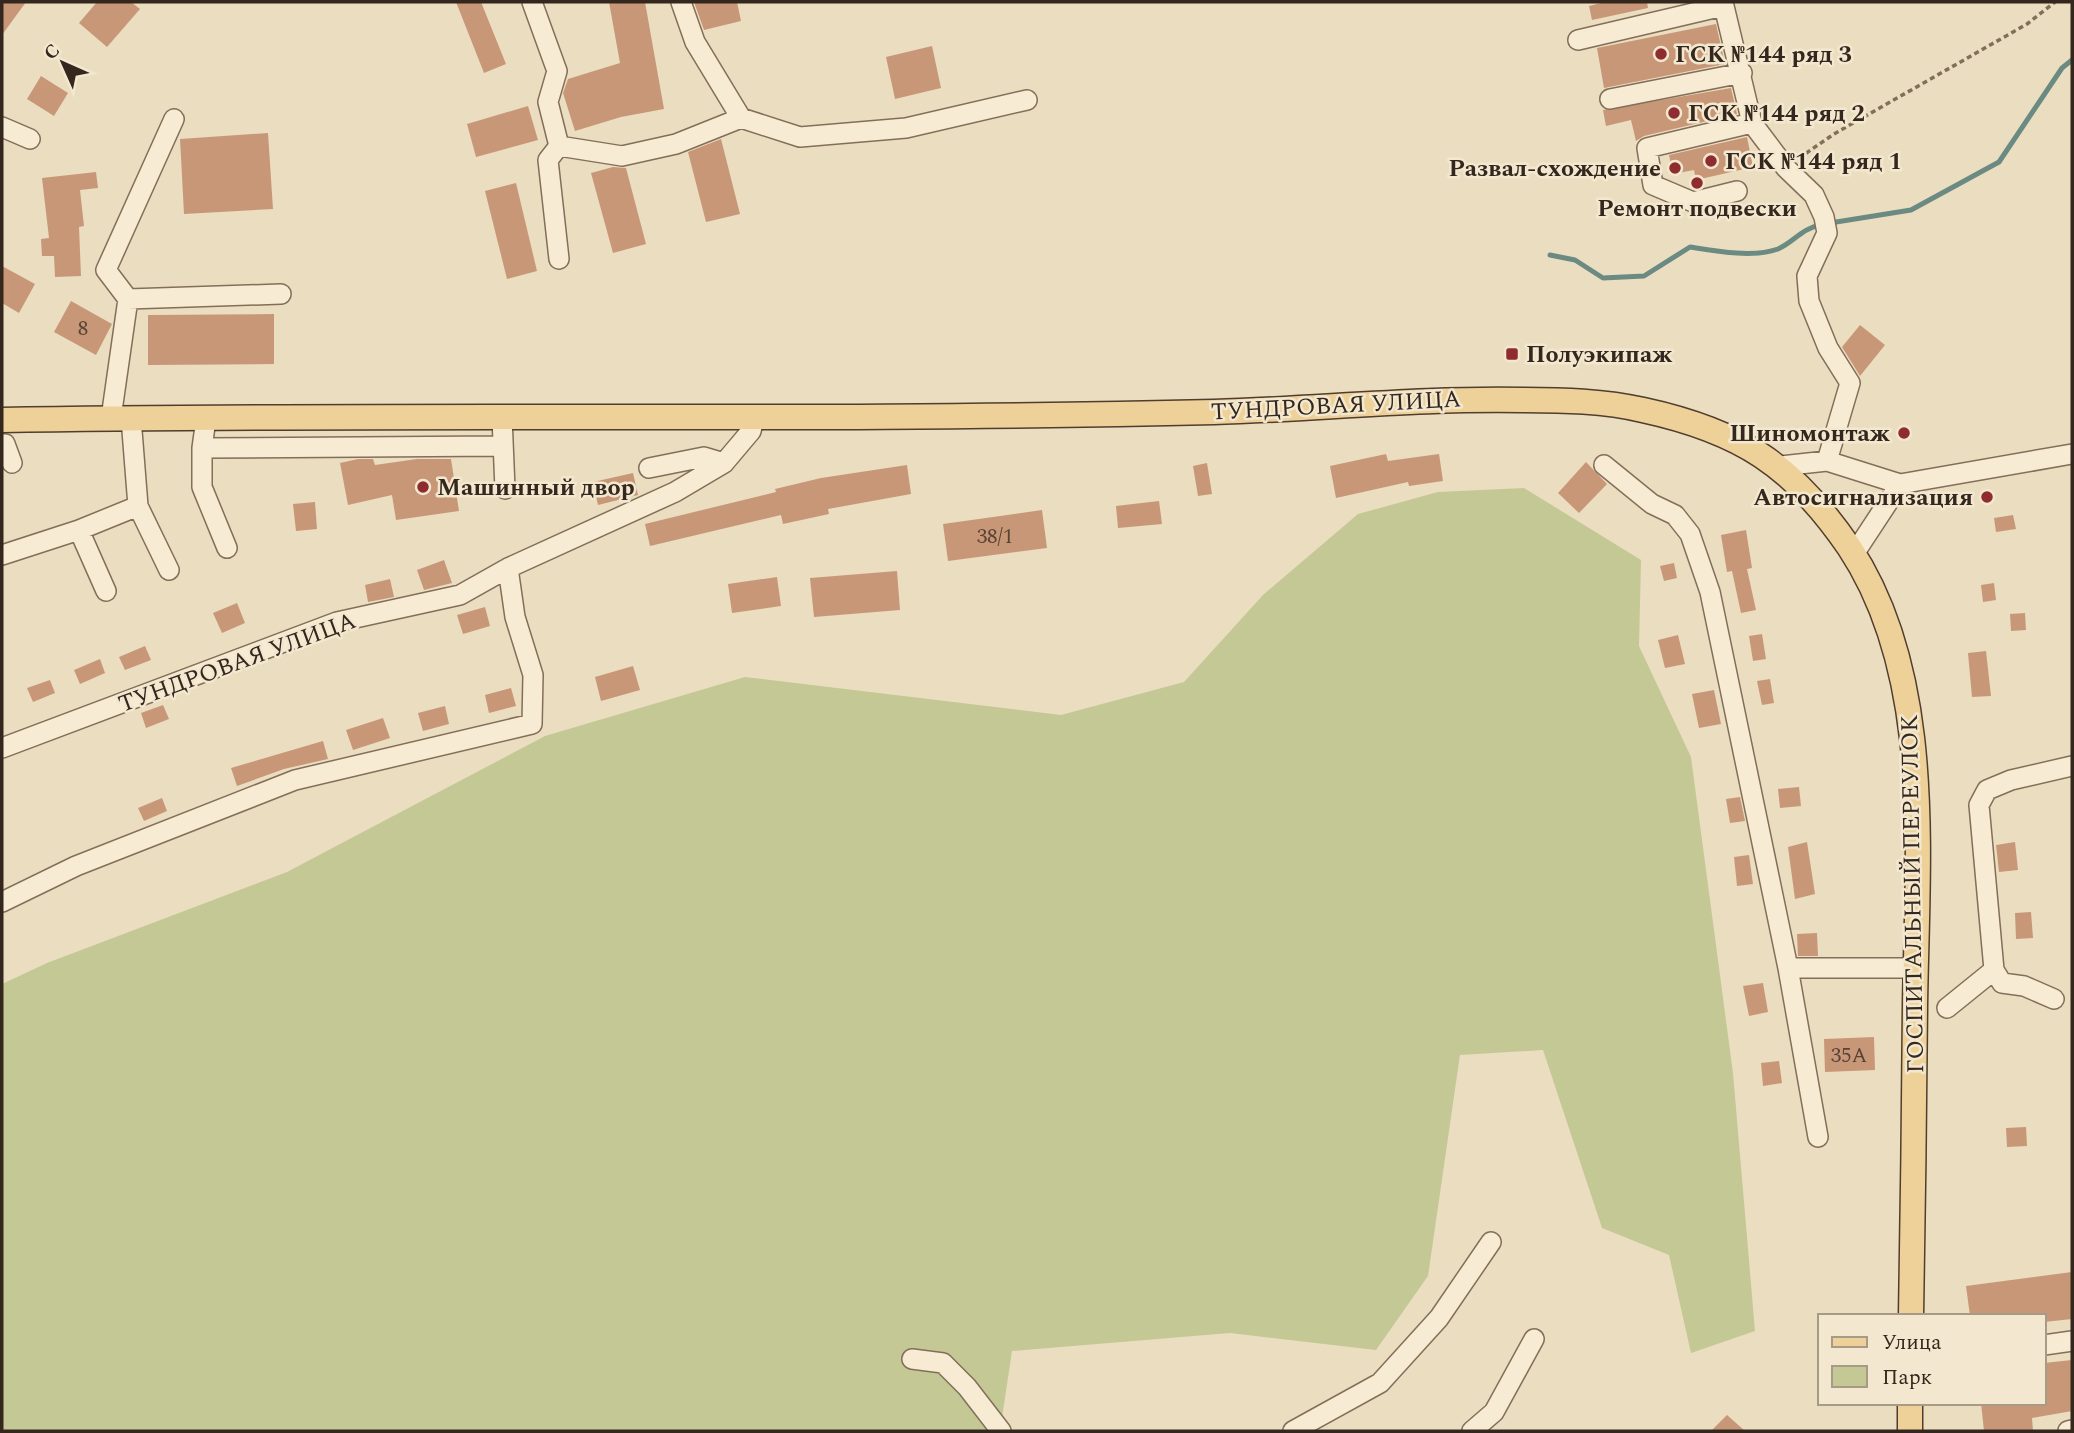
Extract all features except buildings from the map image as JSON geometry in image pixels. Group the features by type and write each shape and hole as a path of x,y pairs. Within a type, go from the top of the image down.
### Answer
{"main road":[{"name":"ТУНДРОВАЯ УЛИЦА","path":"2,420 1214,412 1465,399 1569,400 1635,407 1711,428 1781,467"},
{"name":"ГОСПИТАЛЬНЫЙ ПЕРЕУЛОК","path":"1781,467 1820,508 1854,554 1895,645 1911,709 1915,767 1916,968 1911,1314"},
{"path":"1910,1405 1910,1431"}],"street":[{"path":"533,2 557,71 548,102 559,146"},
{"path":"681,2 695,42 741,118"},
{"path":"1578,40 1723,4 1742,73 1752,123 1786,168 1814,195 1826,225 1807,276 1810,301 1828,348 1850,383 1827,461"},
{"path":"1610,99 1742,73"},
{"path":"559,146 622,156 676,144 741,118 800,137 906,128 1027,100"},
{"path":"169,570 138,506 121,418 128,299 106,270 174,119"},
{"path":"1737,191 1693,202 1653,185 1647,148 1752,123"},
{"path":"2,127 30,139"},
{"path":"558,259 548,160 559,146"},
{"path":"128,299 281,295"},
{"name":"ТУНДРОВАЯ УЛИЦА","path":"2,748 337,622 460,595 508,568 675,492 724,463 751,431 755,415"},
{"path":"502,417 501,446 505,489"},
{"path":"206,419 202,448 202,487 227,548"},
{"path":"2,444 5,444 12,463"},
{"path":"202,448 501,446"},
{"path":"1781,467 1827,461 1900,484 2072,454"},
{"path":"649,468 704,457 724,463"},
{"path":"1604,465 1653,503 1675,515 1690,534 1710,592 1788,968 1818,1137"},
{"path":"1854,554 1900,484"},
{"path":"2,555 79,530 138,506"},
{"path":"79,530 106,591"},
{"path":"2,902 76,866 295,780 532,724 533,675 515,617 508,568"},
{"path":"2054,999 2024,986 2002,983 1994,970 1979,805 1987,790 2011,780 2072,766"},
{"path":"1788,968 1916,968"},
{"path":"1947,1008 1994,970"},
{"path":"1293,1431 1380,1383 1439,1318 1490,1242"},
{"path":"1472,1431 1494,1412 1534,1339"},
{"path":"2046,1345 2072,1340"},
{"path":"912,1359 943,1363 967,1387 1001,1431"}],"path":[{"path":"1786,168 1834,134 2027,24 2055,2"}],"green space":[{"path":"1524,488 1641,560 1639,646 1691,757 1733,1073 1755,1331 1691,1353 1669,1255 1602,1228 1543,1050 1460,1055 1428,1276 1376,1350 1230,1333 1012,1351 1000,1431 2,1431 2,984 47,963 287,872 545,736 745,677 1061,715 1184,682 1263,595 1358,514 1438,492"}],"waterway":[{"path":"1830,223 1911,210 1999,162 2062,68 2072,60"},
{"path":"1550,255 1575,260 1603,278 1644,276 1690,247 1734,253 1768,252 1821,225"}],"place":[{"name":"ГСК №144 ряд 3","path":"1661,54"},
{"name":"ГСК №144 ряд 2","path":"1674,113"},
{"name":"ГСК №144 ряд 1","path":"1711,161"},
{"name":"Развал-схождение","path":"1675,168"},
{"name":"Ремонт подвески","path":"1697,183"},
{"name":"Полуэкипаж","path":"1512,354"},
{"name":"Шиномонтаж","path":"1904,433"},
{"name":"Машинный двор","path":"423,487"},
{"name":"Автосигнализация","path":"1987,497"}]}
